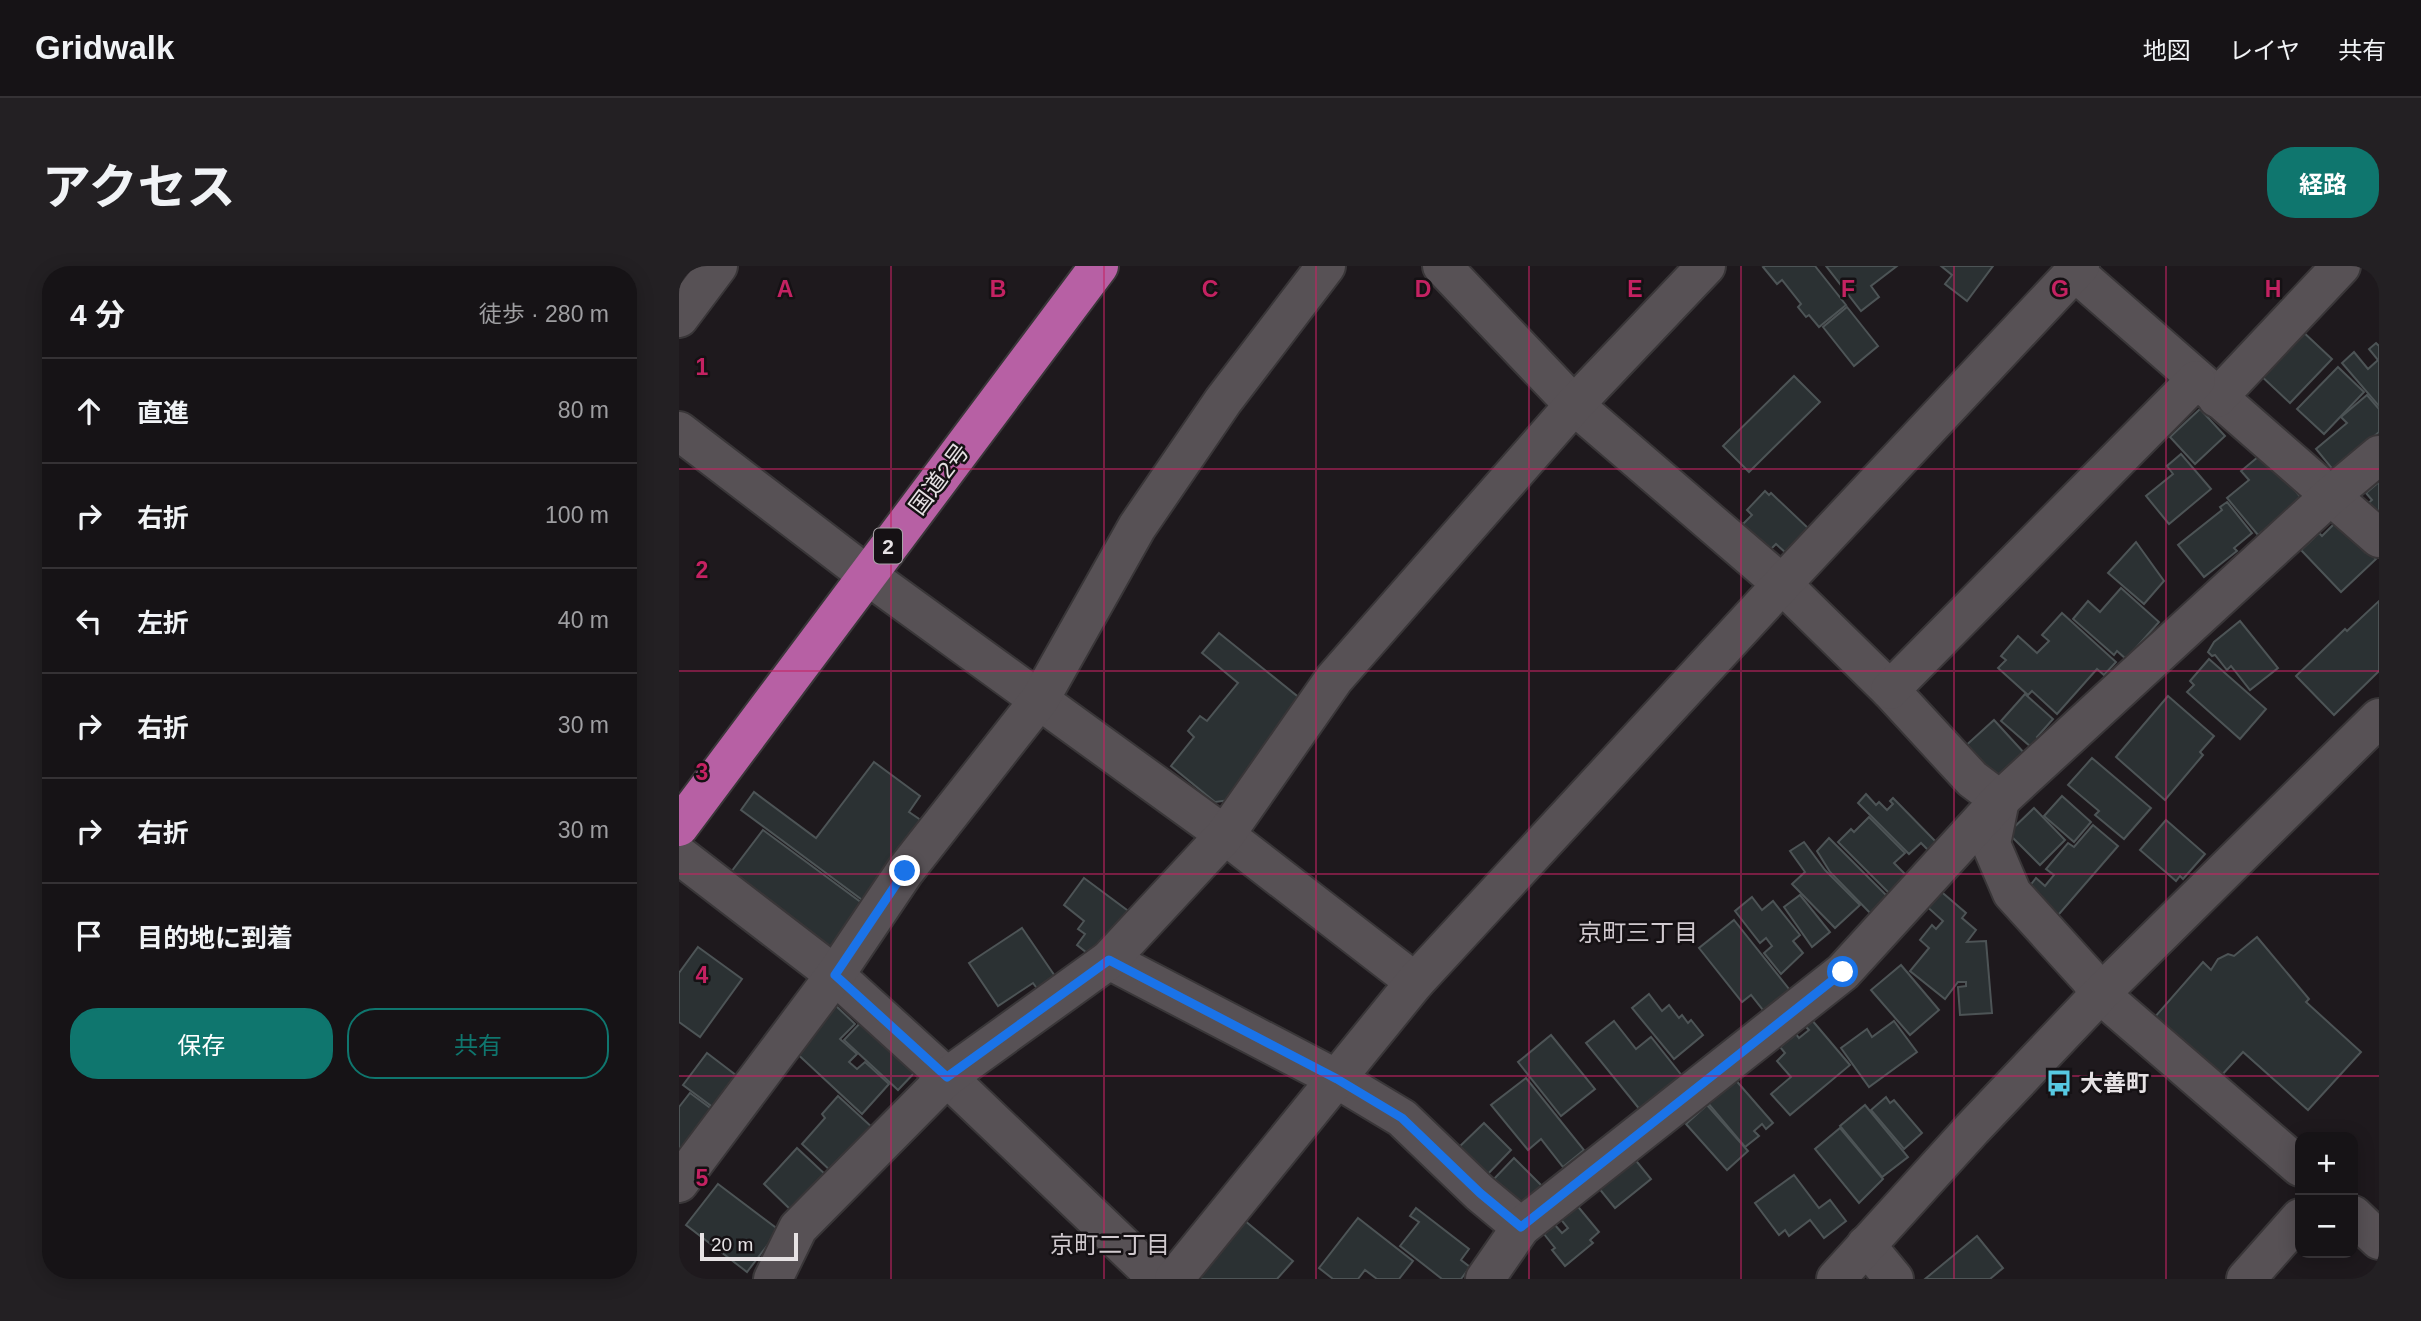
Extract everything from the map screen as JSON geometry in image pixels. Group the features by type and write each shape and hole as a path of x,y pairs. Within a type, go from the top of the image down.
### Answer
{"highway":[{"name":"国道2号","path":"679,827 1099,266"}],"street":[{"path":"681,309 718,266"},
{"path":"679,1183 835,975 905,871 1040,699 1137,527 1223,401 1326,266"},
{"path":"1442,266 1574,405 1781,584 1890,690 1972,779 2000,800"},
{"path":"773,1279 798,1228 947,1077 1109,960 1225,835 1334,679 1574,405 1706,266"},
{"path":"1890,690 2206,389 2341,266"},
{"path":"1174,1279 1415,982 1781,584 2078,269 2206,389 2379,538"},
{"path":"679,431 867,575 1225,835 1415,982"},
{"path":"1485,1279 1521,1227 1843,972 2000,800 2330,496 2379,455"},
{"path":"1836,1279 2100,993 2379,718"},
{"path":"2000,800 1991,844 2012,893 2100,993 2295,1163"},
{"path":"679,855 835,975 947,1077 1157,1279"},
{"path":"1109,960 1337,1079 1402,1118 1480,1193 1521,1227"},
{"path":"2246,1279 2295,1224"},
{"path":"1866,1245 1894,1279"}],"building":[{"path":"1815,266 1846,305 1819,327 1798,307 1801,304 1782,280 1777,284 1763,267"},
{"path":"1826,266 1897,266 1871,286 1879,297 1861,311"},
{"path":"1941,266 1993,266 1967,301 1945,284 1952,275"},
{"path":"1847,307 1878,346 1854,366 1823,327"},
{"path":"2300,329 2332,359 2290,403 2258,373"},
{"path":"2376,343 2379,346 2379,406 2342,363 2354,352 2368,369 2378,360 2369,349"},
{"path":"2338,367 2364,392 2324,434 2297,409"},
{"path":"1794,376 1820,402 1749,472 1723,446"},
{"path":"2367,395 2379,409 2379,432 2334,471 2316,449 2347,423 2341,417"},
{"path":"2200,409 2225,436 2195,464 2170,437"},
{"path":"2264,452 2302,499 2258,535 2227,498 2249,480 2241,471"},
{"path":"2181,454 2211,489 2169,524 2146,496 2173,474 2167,466"},
{"path":"2379,482 2379,520 2366,505 2372,500 2366,493"},
{"path":"1765,491 1769,495 1771,493 1809,529 1786,553 1776,544 1765,555 1738,529 1752,515 1747,510"},
{"path":"2227,502 2252,533 2234,548 2237,551 2204,577 2178,545 2222,510 2220,507"},
{"path":"2336,522 2365,552 2367,550 2376,559 2341,592 2301,550 2319,533 2322,536"},
{"path":"2136,542 2164,581 2144,604 2108,573"},
{"path":"2121,588 2159,622 2126,659 2117,651 2114,655 2073,619 2088,601 2100,612"},
{"path":"2379,601 2379,671 2334,715 2296,676"},
{"path":"2062,613 2116,662 2104,675 2097,669 2057,714 2032,691 2028,695 1998,668 2006,660 2001,656 2018,636 2037,653 2049,641 2042,635"},
{"path":"2240,621 2278,668 2250,690 2231,666 2227,670 2215,655 2212,656 2208,652 2214,642"},
{"path":"1219,633 1307,704 1230,800 1215,802 1171,766 1194,737 1188,731 1200,716 1207,721 1238,683 1202,653"},
{"path":"2209,659 2266,709 2240,739 2187,692 2194,685 2190,681"},
{"path":"2025,694 2053,719 2037,737 2046,746 2039,754 2001,721"},
{"path":"2168,696 2214,736 2200,752 2203,755 2165,800 2116,757"},
{"path":"1994,720 2026,755 1993,785 1962,749"},
{"path":"2092,758 2151,808 2124,839 2095,815 2099,811 2068,785"},
{"path":"874,762 920,796 909,812 928,825 869,905 741,810 754,792 816,838"},
{"path":"1866,794 1876,805 1879,802 1887,810 1893,804 1890,801 1893,798 1941,847 1933,855 1921,843 1909,854 1858,803"},
{"path":"2062,796 2091,822 2074,842 2044,816"},
{"path":"2034,808 2065,840 2040,865 2008,833"},
{"path":"1869,817 1905,853 1894,863 1909,878 1892,896 1838,842 1851,829 1854,832"},
{"path":"2166,820 2205,854 2183,879 2180,876 2176,881 2140,850"},
{"path":"2093,825 2118,846 2053,921 2024,893 2036,878 2045,886 2054,875 2046,869 2068,843 2074,847"},
{"path":"763,830 866,906 830,953 728,876"},
{"path":"1829,838 1892,901 1875,918 1830,872 1817,851"},
{"path":"1804,842 1825,870 1860,905 1835,928 1792,884 1805,872 1790,851"},
{"path":"1084,878 1131,913 1096,960 1077,945 1085,934 1078,929 1084,921 1064,905"},
{"path":"1937,888 1966,913 1962,918 1976,930 1967,942 1986,941 1992,1013 1960,1015 1958,987 1966,986 1966,982 1958,982 1945,999 1910,971 1929,948 1920,940 1932,925 1936,929 1943,921 1924,904"},
{"path":"1800,895 1830,932 1812,947 1784,907"},
{"path":"1752,897 1762,910 1773,901 1800,935 1793,941 1803,953 1781,974 1764,953 1772,946 1766,938 1760,943 1735,911"},
{"path":"1734,920 1793,994 1767,1015 1751,995 1742,1002 1699,948"},
{"path":"1022,928 1059,982 1041,994 1033,983 998,1006 969,963"},
{"path":"2257,937 2309,999 2306,1002 2361,1052 2308,1110 2243,1052 2220,1077 2154,1018 2203,962 2211,970 2218,959 2228,954 2234,956"},
{"path":"698,947 742,979 700,1037 679,1022 679,973"},
{"path":"1901,965 1939,1010 1910,1035 1871,990"},
{"path":"1649,994 1662,1011 1669,1005 1679,1018 1682,1015 1688,1023 1691,1020 1703,1035 1674,1059 1632,1008"},
{"path":"834,1004 855,1024 840,1039 857,1054 849,1062 857,1069 865,1062 889,1084 862,1114 792,1049"},
{"path":"864,1019 918,1069 898,1090 844,1040"},
{"path":"1811,1019 1850,1065 1790,1115 1771,1094 1791,1077 1777,1061 1785,1053 1780,1047 1796,1034 1799,1038 1809,1030 1804,1025"},
{"path":"1614,1021 1636,1049 1651,1037 1683,1077 1641,1111 1586,1043"},
{"path":"1894,1021 1917,1052 1869,1087 1841,1048 1867,1029 1872,1037"},
{"path":"1551,1035 1595,1089 1561,1116 1518,1062"},
{"path":"707,1053 741,1079 718,1111 683,1085"},
{"path":"1733,1077 1773,1123 1766,1129 1762,1124 1754,1131 1759,1136 1745,1147 1702,1096"},
{"path":"1526,1078 1584,1150 1563,1167 1541,1139 1528,1150 1491,1105"},
{"path":"690,1093 717,1113 679,1157 679,1107"},
{"path":"838,1096 874,1129 833,1173 802,1144 825,1118 822,1114"},
{"path":"1886,1097 1890,1103 1894,1100 1922,1133 1904,1149 1871,1110"},
{"path":"1707,1105 1748,1151 1727,1170 1686,1124"},
{"path":"1865,1105 1908,1157 1882,1177 1840,1126"},
{"path":"1484,1123 1511,1150 1484,1178 1456,1150"},
{"path":"1840,1128 1883,1179 1859,1203 1815,1149"},
{"path":"797,1148 827,1176 793,1212 764,1184"},
{"path":"1629,1152 1651,1179 1615,1208 1593,1181"},
{"path":"1514,1158 1544,1188 1522,1211 1492,1181"},
{"path":"1794,1175 1819,1208 1830,1200 1846,1221 1824,1238 1810,1220 1789,1236 1785,1230 1779,1235 1755,1203"},
{"path":"718,1184 779,1230 747,1272 686,1225"},
{"path":"1575,1203 1599,1232 1590,1240 1593,1243 1565,1266 1544,1234 1555,1225 1562,1233 1568,1228 1558,1216"},
{"path":"1416,1208 1469,1249 1461,1260 1470,1267 1461,1279 1442,1279 1400,1246 1419,1222 1410,1216"},
{"path":"1358,1218 1413,1261 1399,1279 1377,1279 1365,1270 1358,1279 1333,1279 1319,1268"},
{"path":"1244,1220 1293,1261 1277,1279 1195,1279"},
{"path":"1977,1236 2003,1268 1990,1279 1925,1279"}],"place":[{"name":"大善町","path":"2059,1083"}],"district":[{"name":"京町三丁目","path":"1638,932"},
{"name":"京町二丁目","path":"1110,1244"}],"route":[{"path":"905,871 835,975 947,1077 1109,960 1337,1079 1402,1118 1480,1193 1521,1227 1843,972"}]}
